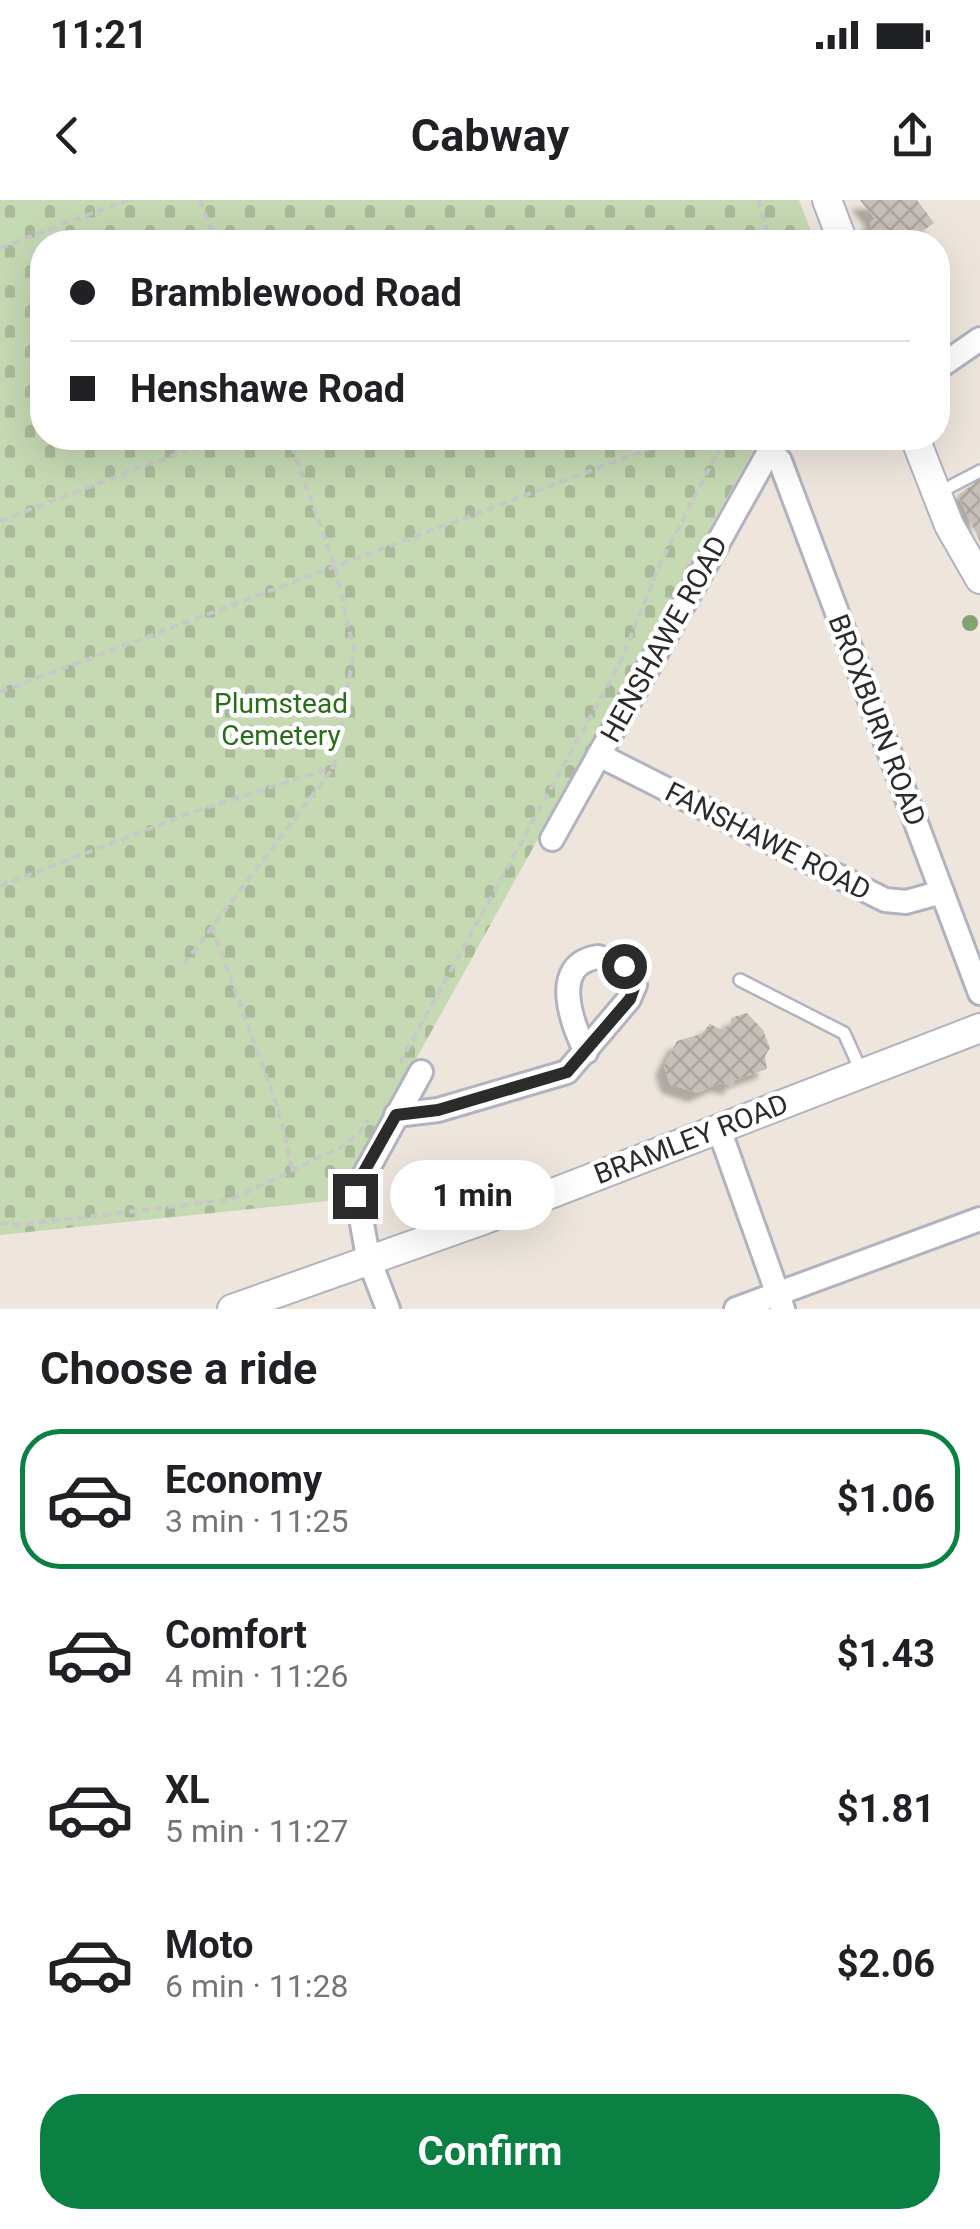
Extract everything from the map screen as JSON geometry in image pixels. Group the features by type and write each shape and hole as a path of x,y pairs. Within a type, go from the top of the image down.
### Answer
{"street":[{"path":"827,200 838,230"},
{"path":"950,360 980,339"},
{"name":"HENSHAWE ROAD","path":"552,840 770,450"},
{"name":"BROXBURN ROAD","path":"775,450 980,993"},
{"path":"920,450 936,494 980,579"},
{"name":"FANSHAWE ROAD","path":"599,754 885,900 906,902 942,892"},
{"name":"BRAMLEY ROAD","path":"232,1309 482,1220 980,1028"},
{"path":"396,1115 438,1110 567,1072 586,1052"},
{"path":"388,1309 368,1258 356,1190 421,1072"},
{"path":"719,1128 781,1301"},
{"path":"736,1309 781,1301 980,1218"}],"lane":[{"path":"936,494 980,472"},
{"path":"740,980 844,1033 862,1073"}],"path":[{"path":"47,230 126,200"},
{"path":"200,200 211,230"},
{"path":"758,200 769,230"},
{"path":"0,248 30,237"},
{"path":"0,521 186,450"},
{"path":"184,964 334,767 354,651 335,567 293,450"},
{"path":"0,692 646,450"},
{"path":"398,1066 621,661 660,564 719,450"},
{"path":"0,886 193,812 334,767"},
{"path":"212,927 278,1111 292,1169"},
{"path":"0,1223 22,1225 214,1203 250,1192 354,1139 370,1116"}],"green space":[{"name":"Plumstead Cemetery","path":"0,200 799,200 810,230 30,230 30,450 753,450 338,1200 0,1235"}],"building":[{"path":"860,200 917,200 934,223 924,230 873,230 870,222 875,219"},
{"path":"980,479 980,542 958,495"},
{"path":"747,1013 763,1030 770,1048 765,1056 767,1069 735,1080 732,1086 719,1083 697,1093 670,1084 664,1066 677,1041 701,1034 710,1024 720,1029 730,1026 731,1018"}],"route":[{"path":"355,1196 357,1184 396,1115 438,1110 572,1070 630,999 635,985 624,966"}]}
